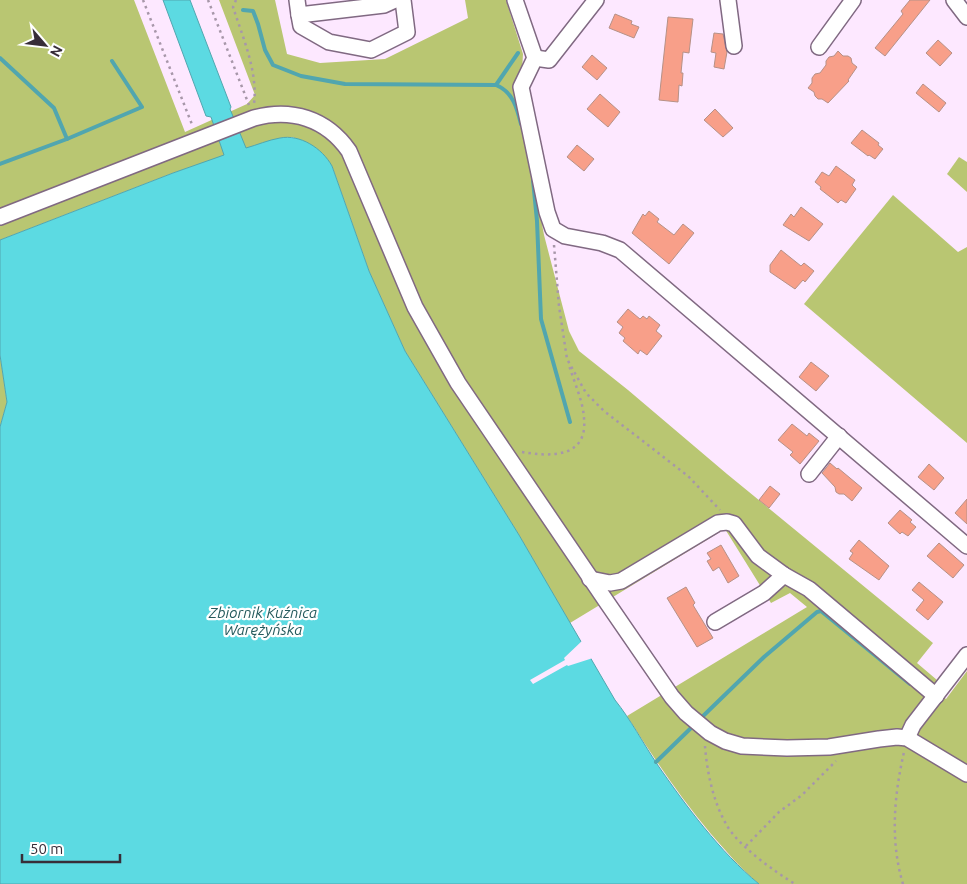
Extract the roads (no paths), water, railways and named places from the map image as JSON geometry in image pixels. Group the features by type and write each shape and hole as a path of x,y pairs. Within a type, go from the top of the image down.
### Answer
{"street":[{"path":"297,0 301,26 329,42 371,50 407,32 403,0"},
{"path":"299,15 384,5 395,0"},
{"path":"515,0 535,58 522,87 553,229 565,236 602,243 620,250 967,546"},
{"path":"535,58 549,60 596,0"},
{"path":"728,0 734,46"},
{"path":"819,47 853,0"},
{"path":"954,0 967,17"},
{"path":"0,216 203,138 250,116 280,114 305,117 326,127 344,143 356,166 383,234 420,317 458,383 590,578 672,697 686,714 725,742 742,746 829,748 897,737 908,738 967,774"},
{"path":"809,474 839,436"},
{"path":"590,578 610,583 621,581 718,523 730,522 738,528 758,556 809,590 936,696"},
{"path":"714,622 764,593 784,575"},
{"path":"908,738 913,725 967,655"}],"water":[{"name":"Zbiornik Kuźnica Warężyńska","path":"163,0 190,0 246,148 288,137 303,140 328,159 369,271 405,351 519,535 615,700 657,764 717,843 759,884 0,884 0,427 7,402 0,355 0,240 224,155 211,117 206,116"}],"waterway":[{"path":"243,10 253,11 265,50 273,65 301,76 345,84 496,85 510,96 516,106 521,124"},
{"path":"496,85 518,53"},
{"path":"0,58 54,108 67,139 142,107 112,61"},
{"path":"0,164 67,139"},
{"path":"533,180 537,221 541,319 570,422"},
{"path":"701,718 764,657 817,612 821,611 910,684"},
{"path":"656,762 691,728"}]}
